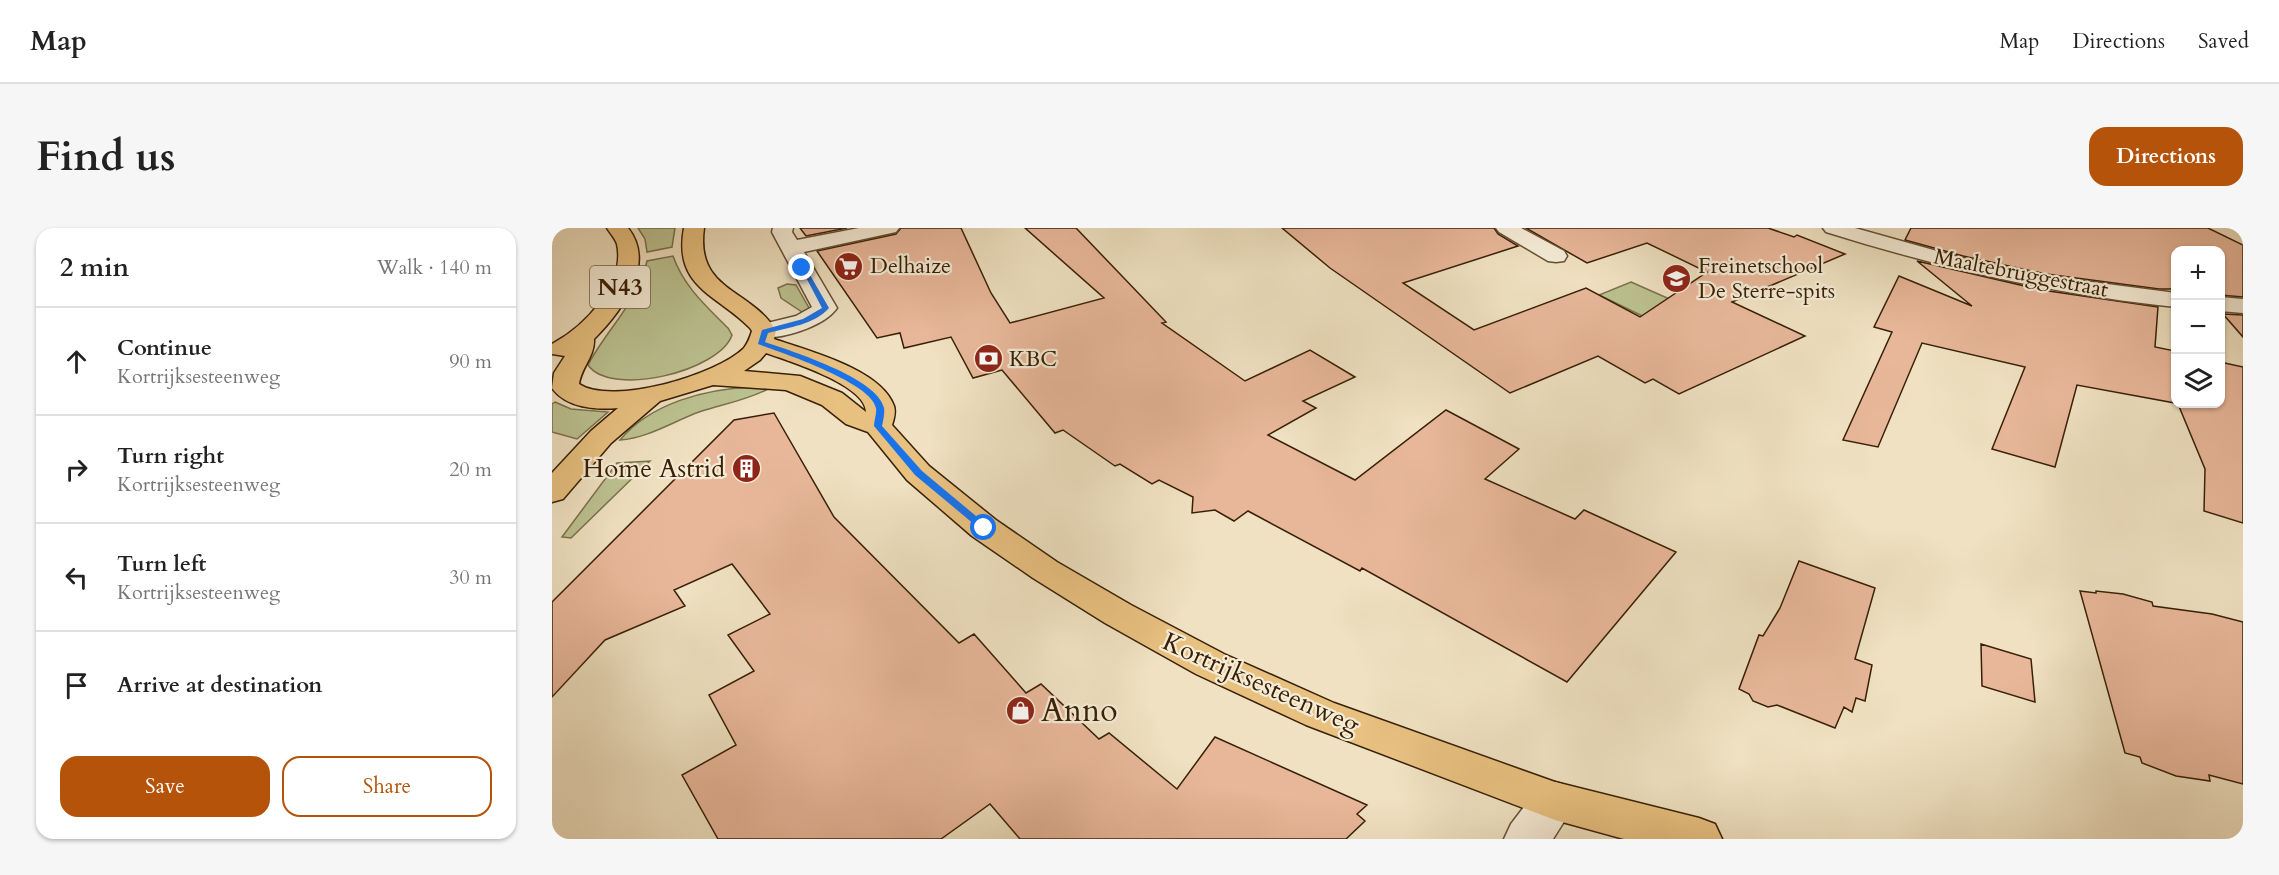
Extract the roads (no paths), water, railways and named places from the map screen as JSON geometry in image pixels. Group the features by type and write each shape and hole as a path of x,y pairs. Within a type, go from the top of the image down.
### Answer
{"main road":[{"name":"N43","path":"557,368 558,351 581,338 611,302 628,269 627,242 616,228"},
{"path":"694,228 691,241 692,258 700,274 725,298 759,321 763,337 822,365 862,387 874,397 880,407 878,426"},
{"name":"Kortrijksesteenweg","path":"557,368 565,387 576,396 594,400 621,401 712,377 752,354 763,337"},
{"name":"Kortrijksesteenweg","path":"712,377 767,379 801,385 832,399 856,418 878,426 918,473 984,528 1045,570 1134,623 1210,664 1320,714 1555,801 1699,839"},
{"path":"552,492 601,437 652,394"}],"street":[{"path":"787,238 889,228"},
{"path":"1506,228 1556,256"},
{"name":"Maaltebruggestraat","path":"1833,228 1904,249 2033,279 2089,290 2171,300"},
{"name":"Kortrijksesteenweg","path":"763,337 819,315 825,308 787,238"},
{"path":"2225,304 2243,306"},
{"path":"1527,839 1555,801"}],"place":[{"name":"Delhaize","path":"849,266"},
{"name":"Freinetschool De Sterre-spits","path":"1677,279"},
{"name":"KBC","path":"988,359"},
{"name":"Home Astrid","path":"746,468"},
{"name":"Anno","path":"1020,711"}]}
